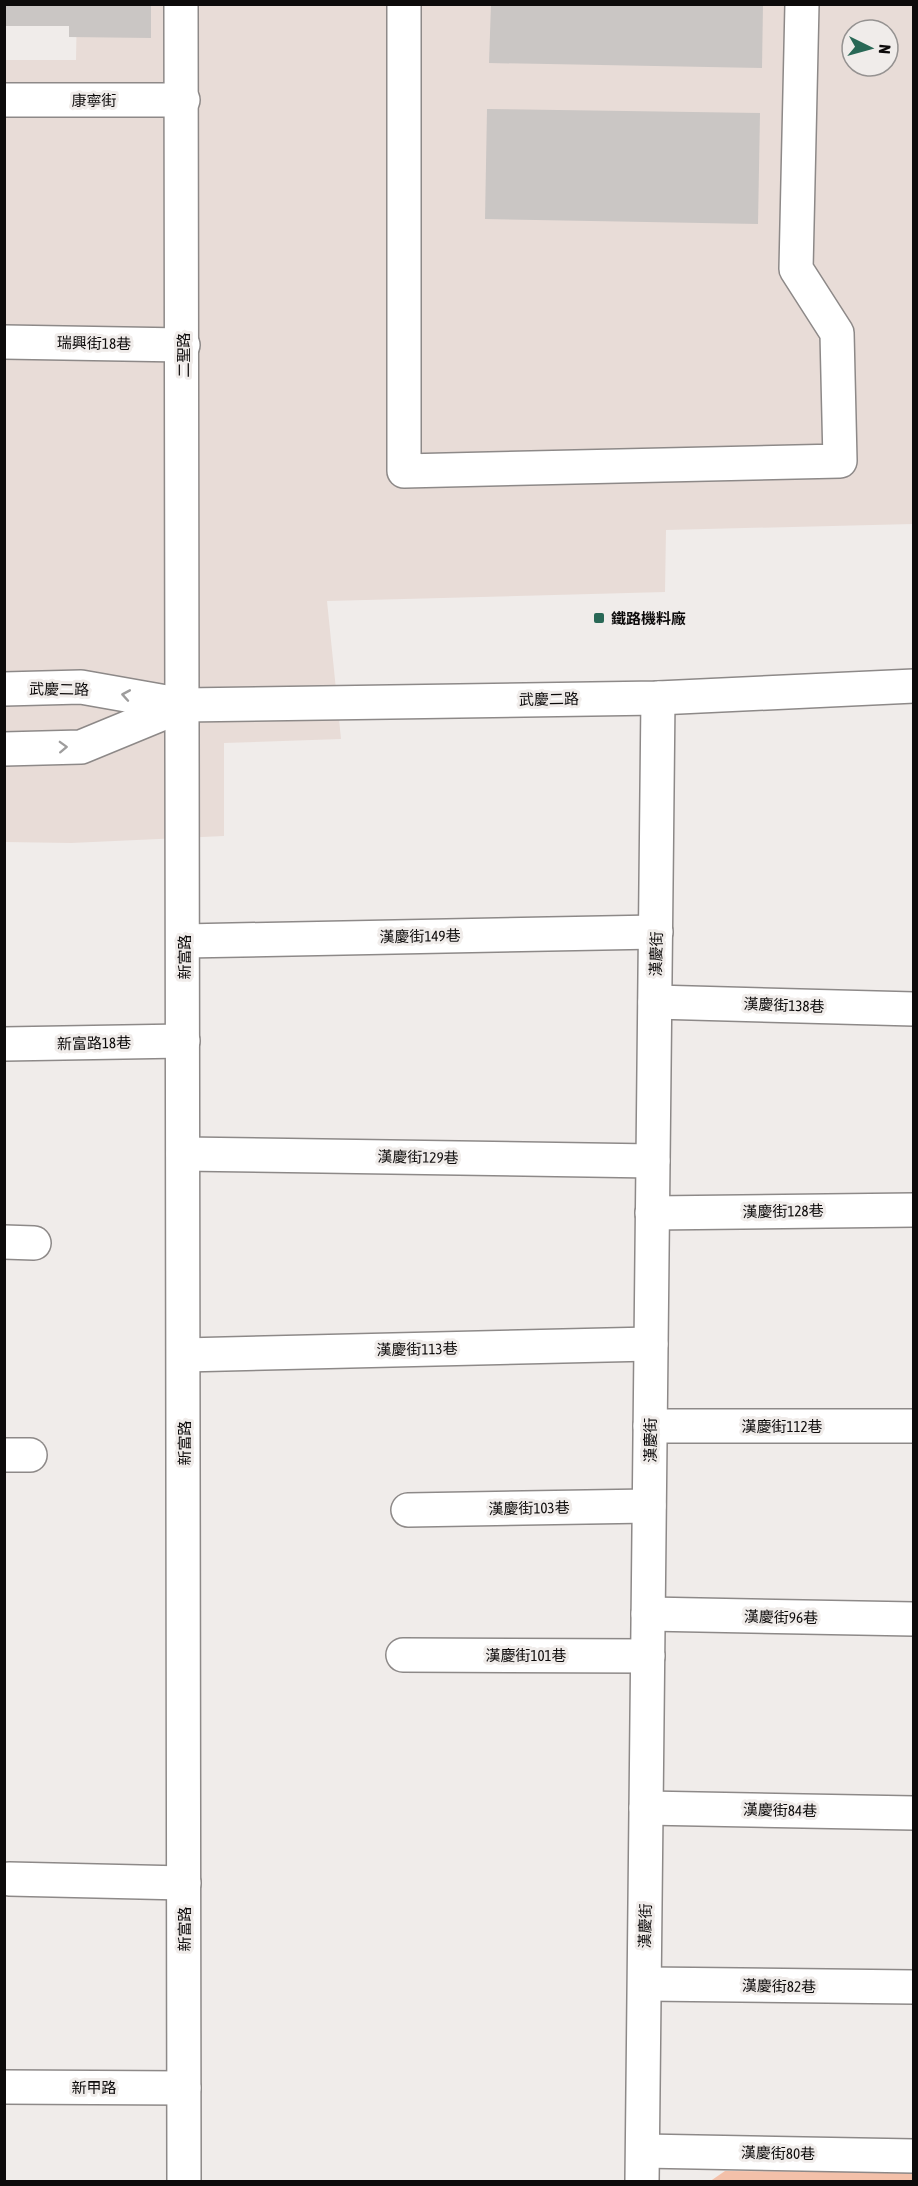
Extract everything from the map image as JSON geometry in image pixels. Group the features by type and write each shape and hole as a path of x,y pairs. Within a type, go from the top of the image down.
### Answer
{"street":[{"name":"二聖路","path":"181,4 183,705"},
{"path":"404,4 404,471 840,461 837,333 796,269 802,4"},
{"name":"康寧街","path":"4,100 183,100"},
{"name":"瑞興街18巷","path":"4,342 183,345"},
{"name":"武慶二路","path":"4,689 81,687 183,705 658,698 914,687"},
{"name":"漢慶街","path":"642,2166 658,698"},
{"name":"武慶二路","path":"4,749 81,747 183,705"},
{"name":"新富路","path":"183,705 184,2181"},
{"name":"漢慶街149巷","path":"184,940 656,932"},
{"name":"漢慶街138巷","path":"655,1002 914,1009"},
{"name":"新富路18巷","path":"4,1044 183,1041"},
{"name":"漢慶街129巷","path":"183,1154 653,1161"},
{"name":"漢慶街128巷","path":"652,1213 914,1210"},
{"name":"漢慶街113巷","path":"184,1355 651,1344"},
{"name":"漢慶街112巷","path":"650,1426 914,1426"},
{"name":"漢慶街103巷","path":"408,1510 650,1506"},
{"name":"漢慶街96巷","path":"648,1614 914,1619"},
{"name":"漢慶街101巷","path":"403,1655 648,1656"},
{"name":"漢慶街84巷","path":"646,1808 914,1813"},
{"path":"9,1879 184,1883"},
{"name":"漢慶街82巷","path":"645,1984 914,1987"},
{"name":"新甲路","path":"4,2087 184,2088"},
{"name":"漢慶街80巷","path":"642,2166 914,2156"}],"shaded area":[{"path":"77,5 913,5 913,524 666,530 665,592 327,601 341,739 224,743 224,836 71,843 5,842 5,60 76,60"},
{"path":"725,2171 914,2172 913,2182 709,2182"}],"building":[{"path":"491,4 763,4 762,68 489,63"},
{"path":"4,5 151,5 151,38 69,37 69,26 4,26"},
{"path":"487,109 760,113 758,224 485,219"}],"place":[{"name":"鐵路機料廠","path":"599,618"}]}
